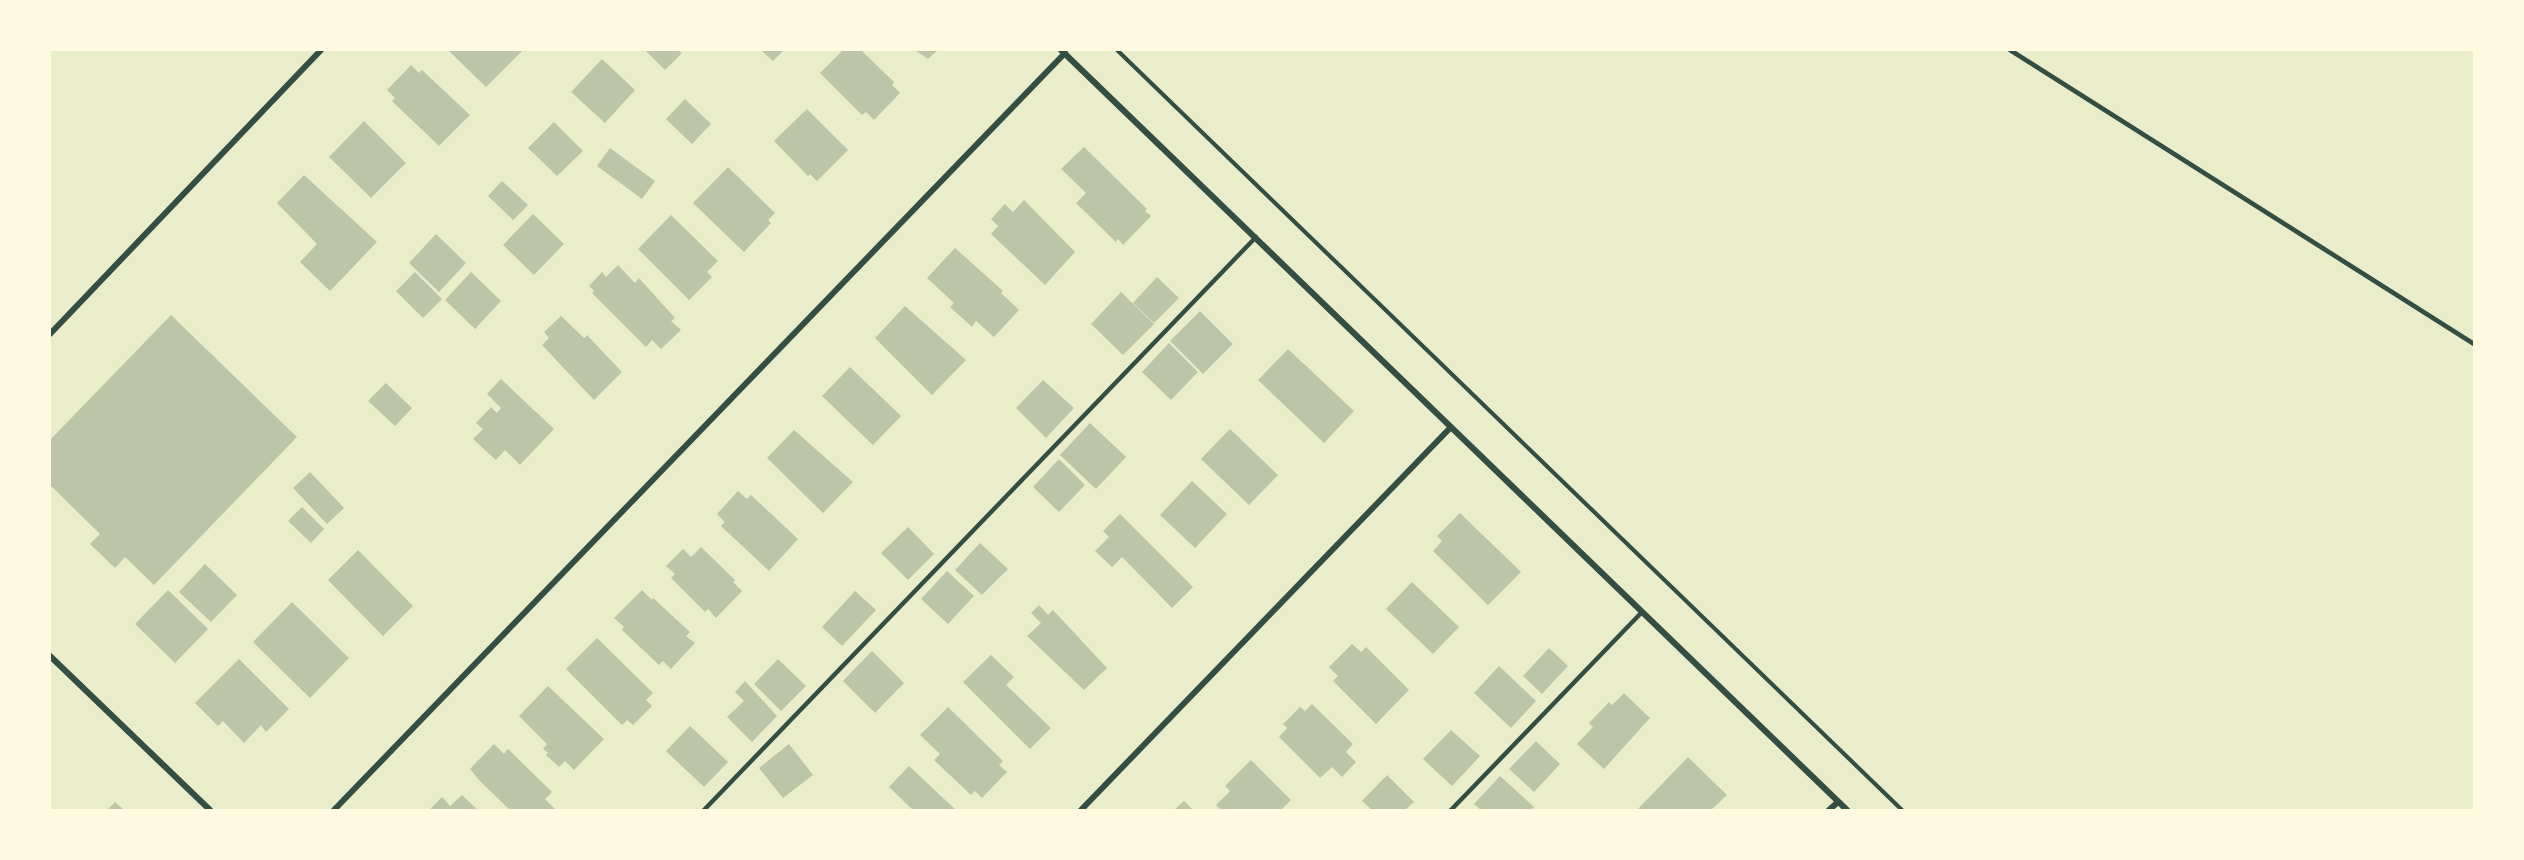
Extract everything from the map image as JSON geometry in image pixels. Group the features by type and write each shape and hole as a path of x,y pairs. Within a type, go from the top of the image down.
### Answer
{"street":[{"path":"50,334 321,50"},
{"path":"334,810 1063,51 1847,810"},
{"path":"1081,810 1451,427"},
{"path":"50,656 210,810"},
{"path":"1829,810 1838,802"}],"lane":[{"path":"2010,50 2475,344"},
{"path":"704,810 1256,237"},
{"path":"1451,810 1642,612"}],"path":[{"path":"1117,50 1902,810"}],"building":[{"path":"448,50 523,50 486,87"},
{"path":"645,50 678,50 682,53 665,70"},
{"path":"761,50 784,50 773,61"},
{"path":"843,50 861,50 894,82 892,85 900,93 874,120 866,112 862,115 820,73"},
{"path":"915,50 938,50 928,59"},
{"path":"602,59 635,90 605,123 571,92"},
{"path":"411,65 419,73 422,70 470,115 439,146 392,101 395,98 387,90"},
{"path":"685,99 711,124 692,144 666,119"},
{"path":"807,109 848,150 817,181 810,174 808,176 774,141"},
{"path":"364,121 406,163 371,198 329,157"},
{"path":"554,122 583,151 557,176 528,148"},
{"path":"1084,147 1147,209 1145,211 1151,216 1123,245 1118,239 1116,242 1076,203 1086,193 1061,169"},
{"path":"610,148 655,181 642,199 597,166"},
{"path":"728,167 775,213 768,220 771,223 744,252 693,203"},
{"path":"304,175 377,242 330,291 300,262 317,244 277,203"},
{"path":"502,181 528,205 513,220 488,196"},
{"path":"1024,200 1075,252 1045,285 991,234 998,226 991,219 1005,204 1013,212"},
{"path":"533,214 564,244 534,275 503,245"},
{"path":"671,215 718,261 707,272 712,277 689,300 638,249"},
{"path":"436,234 466,263 439,292 409,263"},
{"path":"955,248 1003,291 1001,293 1019,310 994,337 976,321 972,327 950,307 954,303 927,278"},
{"path":"618,265 635,283 639,278 675,318 671,321 681,330 661,349 652,340 646,347 592,293 594,291 589,286 602,272 606,277"},
{"path":"415,272 442,299 423,318 396,291"},
{"path":"471,272 501,301 475,329 445,300"},
{"path":"1157,277 1179,298 1154,323 1133,303"},
{"path":"1121,292 1154,324 1123,355 1091,324"},
{"path":"905,306 966,360 932,395 875,338"},
{"path":"1200,311 1233,344 1203,374 1170,341"},
{"path":"171,315 297,437 154,585 125,557 115,568 90,544 100,534 50,485 50,440"},
{"path":"561,316 584,338 587,335 622,372 594,400 542,345 549,338 544,332"},
{"path":"1169,343 1198,372 1171,400 1142,372"},
{"path":"1288,349 1354,411 1324,443 1258,380"},
{"path":"850,367 901,416 873,445 822,396"},
{"path":"501,379 554,429 520,465 505,450 496,460 473,439 483,429 476,423 491,407 497,413 501,408 487,394"},
{"path":"1043,380 1074,408 1046,438 1016,408"},
{"path":"386,383 412,408 395,426 368,401"},
{"path":"1090,423 1126,457 1096,489 1060,455"},
{"path":"1230,429 1278,475 1249,505 1201,459"},
{"path":"794,430 853,482 823,513 767,458"},
{"path":"1059,459 1085,485 1059,512 1033,487"},
{"path":"310,472 344,508 327,524 293,488"},
{"path":"1192,481 1227,514 1195,548 1160,515"},
{"path":"738,491 747,499 751,495 798,539 769,571 721,526 725,522 717,514"},
{"path":"302,507 324,529 311,543 288,521"},
{"path":"1460,513 1521,572 1488,605 1433,551 1442,541 1437,536"},
{"path":"1120,514 1193,587 1172,608 1122,557 1112,567 1095,551 1109,537 1103,531"},
{"path":"908,527 934,554 908,580 881,553"},
{"path":"980,543 1008,569 982,595 955,570"},
{"path":"701,547 735,580 733,582 742,591 716,618 708,609 705,612 671,578 675,574 666,566 683,549 691,557"},
{"path":"358,550 413,606 383,636 328,580"},
{"path":"205,564 237,595 211,622 179,592"},
{"path":"947,571 974,596 948,624 921,599"},
{"path":"1412,582 1459,627 1433,654 1386,609"},
{"path":"168,590 208,629 175,663 135,624"},
{"path":"642,590 690,632 686,636 695,643 671,669 663,661 659,665 622,630 624,627 614,618"},
{"path":"855,591 876,610 842,646 822,627"},
{"path":"292,602 349,658 310,698 253,642"},
{"path":"1039,605 1048,615 1053,610 1107,668 1084,690 1027,636 1041,623 1031,613"},
{"path":"597,638 653,693 646,700 652,706 633,725 627,720 622,725 566,669"},
{"path":"1352,644 1361,652 1366,647 1409,690 1376,724 1333,681 1338,676 1329,667"},
{"path":"1549,648 1568,666 1542,694 1523,676"},
{"path":"872,651 904,683 875,713 843,681"},
{"path":"991,655 1014,677 1006,685 1051,728 1030,749 963,682"},
{"path":"239,659 289,709 266,732 261,725 244,743 223,721 218,726 195,703"},
{"path":"778,659 806,686 781,711 754,684"},
{"path":"1499,666 1536,701 1511,728 1474,693"},
{"path":"745,681 777,716 752,742 727,717 744,701 735,692"},
{"path":"548,686 604,739 574,770 565,761 559,767 546,755 548,753 543,749 547,744 519,716"},
{"path":"1624,693 1650,718 1604,769 1577,744 1593,727 1589,723 1609,702 1612,705"},
{"path":"1312,704 1353,744 1346,752 1356,762 1342,777 1332,767 1320,778 1279,737 1287,728 1283,724 1300,707 1305,711"},
{"path":"948,707 1003,761 999,765 1007,772 982,798 975,791 971,795 934,760 940,754 920,735"},
{"path":"690,726 728,762 704,787 666,751"},
{"path":"1451,730 1480,756 1452,786 1423,759"},
{"path":"1536,741 1560,764 1534,792 1509,769"},
{"path":"494,744 504,754 508,749 552,792 545,799 556,810 510,810 479,780 470,769"},
{"path":"789,744 813,775 783,798 759,768"},
{"path":"1688,757 1727,795 1711,810 1637,810"},
{"path":"1251,760 1291,800 1281,810 1221,810 1216,805 1230,791 1225,786"},
{"path":"909,766 956,810 913,810 889,787"},
{"path":"1387,775 1414,802 1405,810 1372,810 1362,801"},
{"path":"1500,776 1534,807 1531,810 1481,810 1474,804"},
{"path":"462,795 478,810 429,810 442,797 450,806"},
{"path":"1184,801 1193,810 1174,810"},
{"path":"115,802 124,810 107,810"}]}
